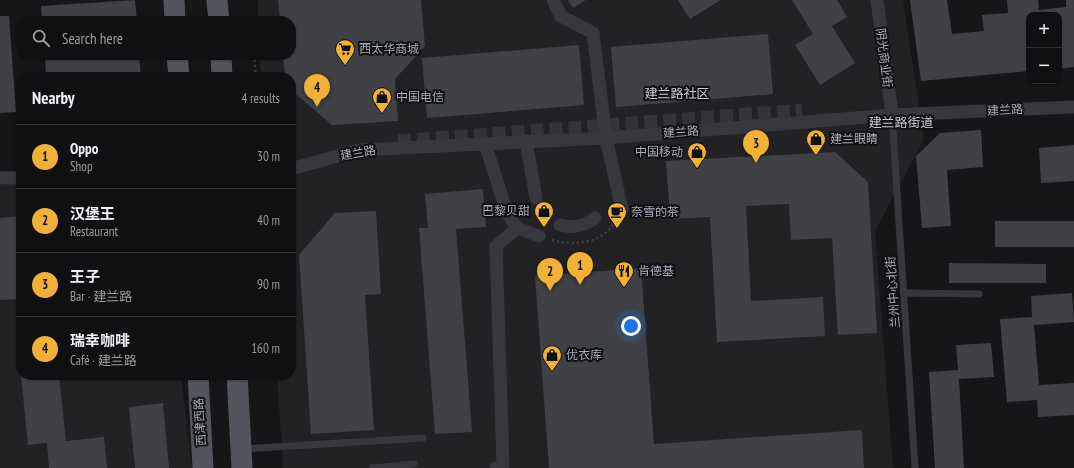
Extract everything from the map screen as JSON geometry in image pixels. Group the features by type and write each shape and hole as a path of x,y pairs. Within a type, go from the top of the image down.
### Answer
{"main road":[{"path":"174,0 175,16"},
{"path":"217,0 218,16"},
{"path":"177,60 179,72"},
{"path":"221,60 222,72"},
{"name":"西津西路","path":"198,380 203,468"},
{"path":"237,380 241,458"}],"street":[{"path":"553,0 561,16 593,33 606,138 622,208"},
{"name":"阴光商业街","path":"877,0 892,115"},
{"name":"建兰路","path":"296,168 359,150 606,138 892,115 1074,107"},
{"path":"526,141 536,198"},
{"path":"485,144 507,213 517,228 539,236"},
{"path":"0,178 16,178"},
{"path":"560,225 571,228 587,224 595,218"},
{"path":"496,468 503,464 496,246 517,228"}],"lane":[{"name":"兰州中心北街","path":"892,115 915,468"},
{"path":"904,293 979,294"},
{"path":"241,458 423,438"},
{"path":"373,468 414,464"}],"path":[{"path":"254,60 256,72"},
{"path":"536,198 540,210 560,225"}],"shaded area":[{"path":"258,0 903,0 924,139 875,231 893,468 283,468 277,380 296,380 296,72 261,72 260,60 296,60 296,16 258,16"},
{"path":"16,184 16,380 182,380 192,468 0,468 0,185"}],"building":[{"path":"135,0 137,16 42,16 41,6"},
{"name":"西太华商城","path":"278,0 421,0 425,46 395,79 398,121 332,125 296,94 296,72 285,72 283,60 296,60 296,16 280,16"},
{"path":"568,0 586,0 573,8"},
{"path":"678,0 721,0 690,19"},
{"path":"792,0 837,0 847,17 832,26 855,63 820,85 795,45 813,34"},
{"path":"910,0 947,0 952,34 984,31 982,15 1008,13 1007,0 1038,0 1039,10 1066,7 1066,0 1074,0 1074,67 1062,69 1062,12 1026,12 1026,71 921,81"},
{"path":"0,16 9,16 16,112 0,113"},
{"path":"768,34 773,94 616,107 611,47"},
{"path":"579,45 584,105 427,118 422,58"},
{"path":"45,60 139,60 141,72 46,72"},
{"path":"981,130 983,167 947,170 951,226 922,228 916,156 940,133"},
{"path":"1074,145 1074,181 1041,183 1039,148"},
{"path":"835,152 868,182 877,333 838,335 832,238 791,240 789,204 746,206 751,301 823,297 825,336 717,342 710,217 670,219 666,161"},
{"path":"483,189 486,227 456,229 472,432 435,434 419,228 428,228 425,194"},
{"path":"376,211 381,294 365,295 374,430 311,434 299,255 335,213"},
{"path":"16,216 16,299 0,300 0,218"},
{"path":"995,221 1074,221 1074,247 995,247"},
{"path":"949,263 1046,264 1046,283 949,283"},
{"path":"641,268 654,444 862,430 864,468 549,468 535,276"},
{"path":"1072,293 1074,322 1034,325 1039,385 1074,383 1074,415 1038,417 1037,400 1007,402 1000,319 1032,317 1031,296"},
{"path":"991,343 994,377 959,379 964,468 935,468 929,372 958,370 956,345"},
{"path":"22,380 60,380 66,441 104,437 107,468 49,468 47,443 28,445"},
{"path":"163,403 169,468 135,468 129,407"}],"tunnel":[{"path":"398,141 802,110"}],"place":[{"name":"西太华商城","path":"345,66"},
{"name":"瑞幸咖啡","path":"317,107"},
{"name":"中国电信","path":"382,114"},
{"name":"建兰眼睛","path":"816,156"},
{"name":"王子","path":"756,163"},
{"name":"中国移动","path":"697,169"},
{"name":"巴黎贝甜","path":"544,228"},
{"name":"奈雪的茶","path":"617,229"},
{"name":"Oppo","path":"580,285"},
{"name":"肯德基","path":"624,288"},
{"name":"汉堡王","path":"550,291"},
{"name":"优衣库","path":"552,372"}],"district":[{"name":"建兰路社区","path":"677,93"},
{"name":"建兰路街道","path":"901,122"}]}
